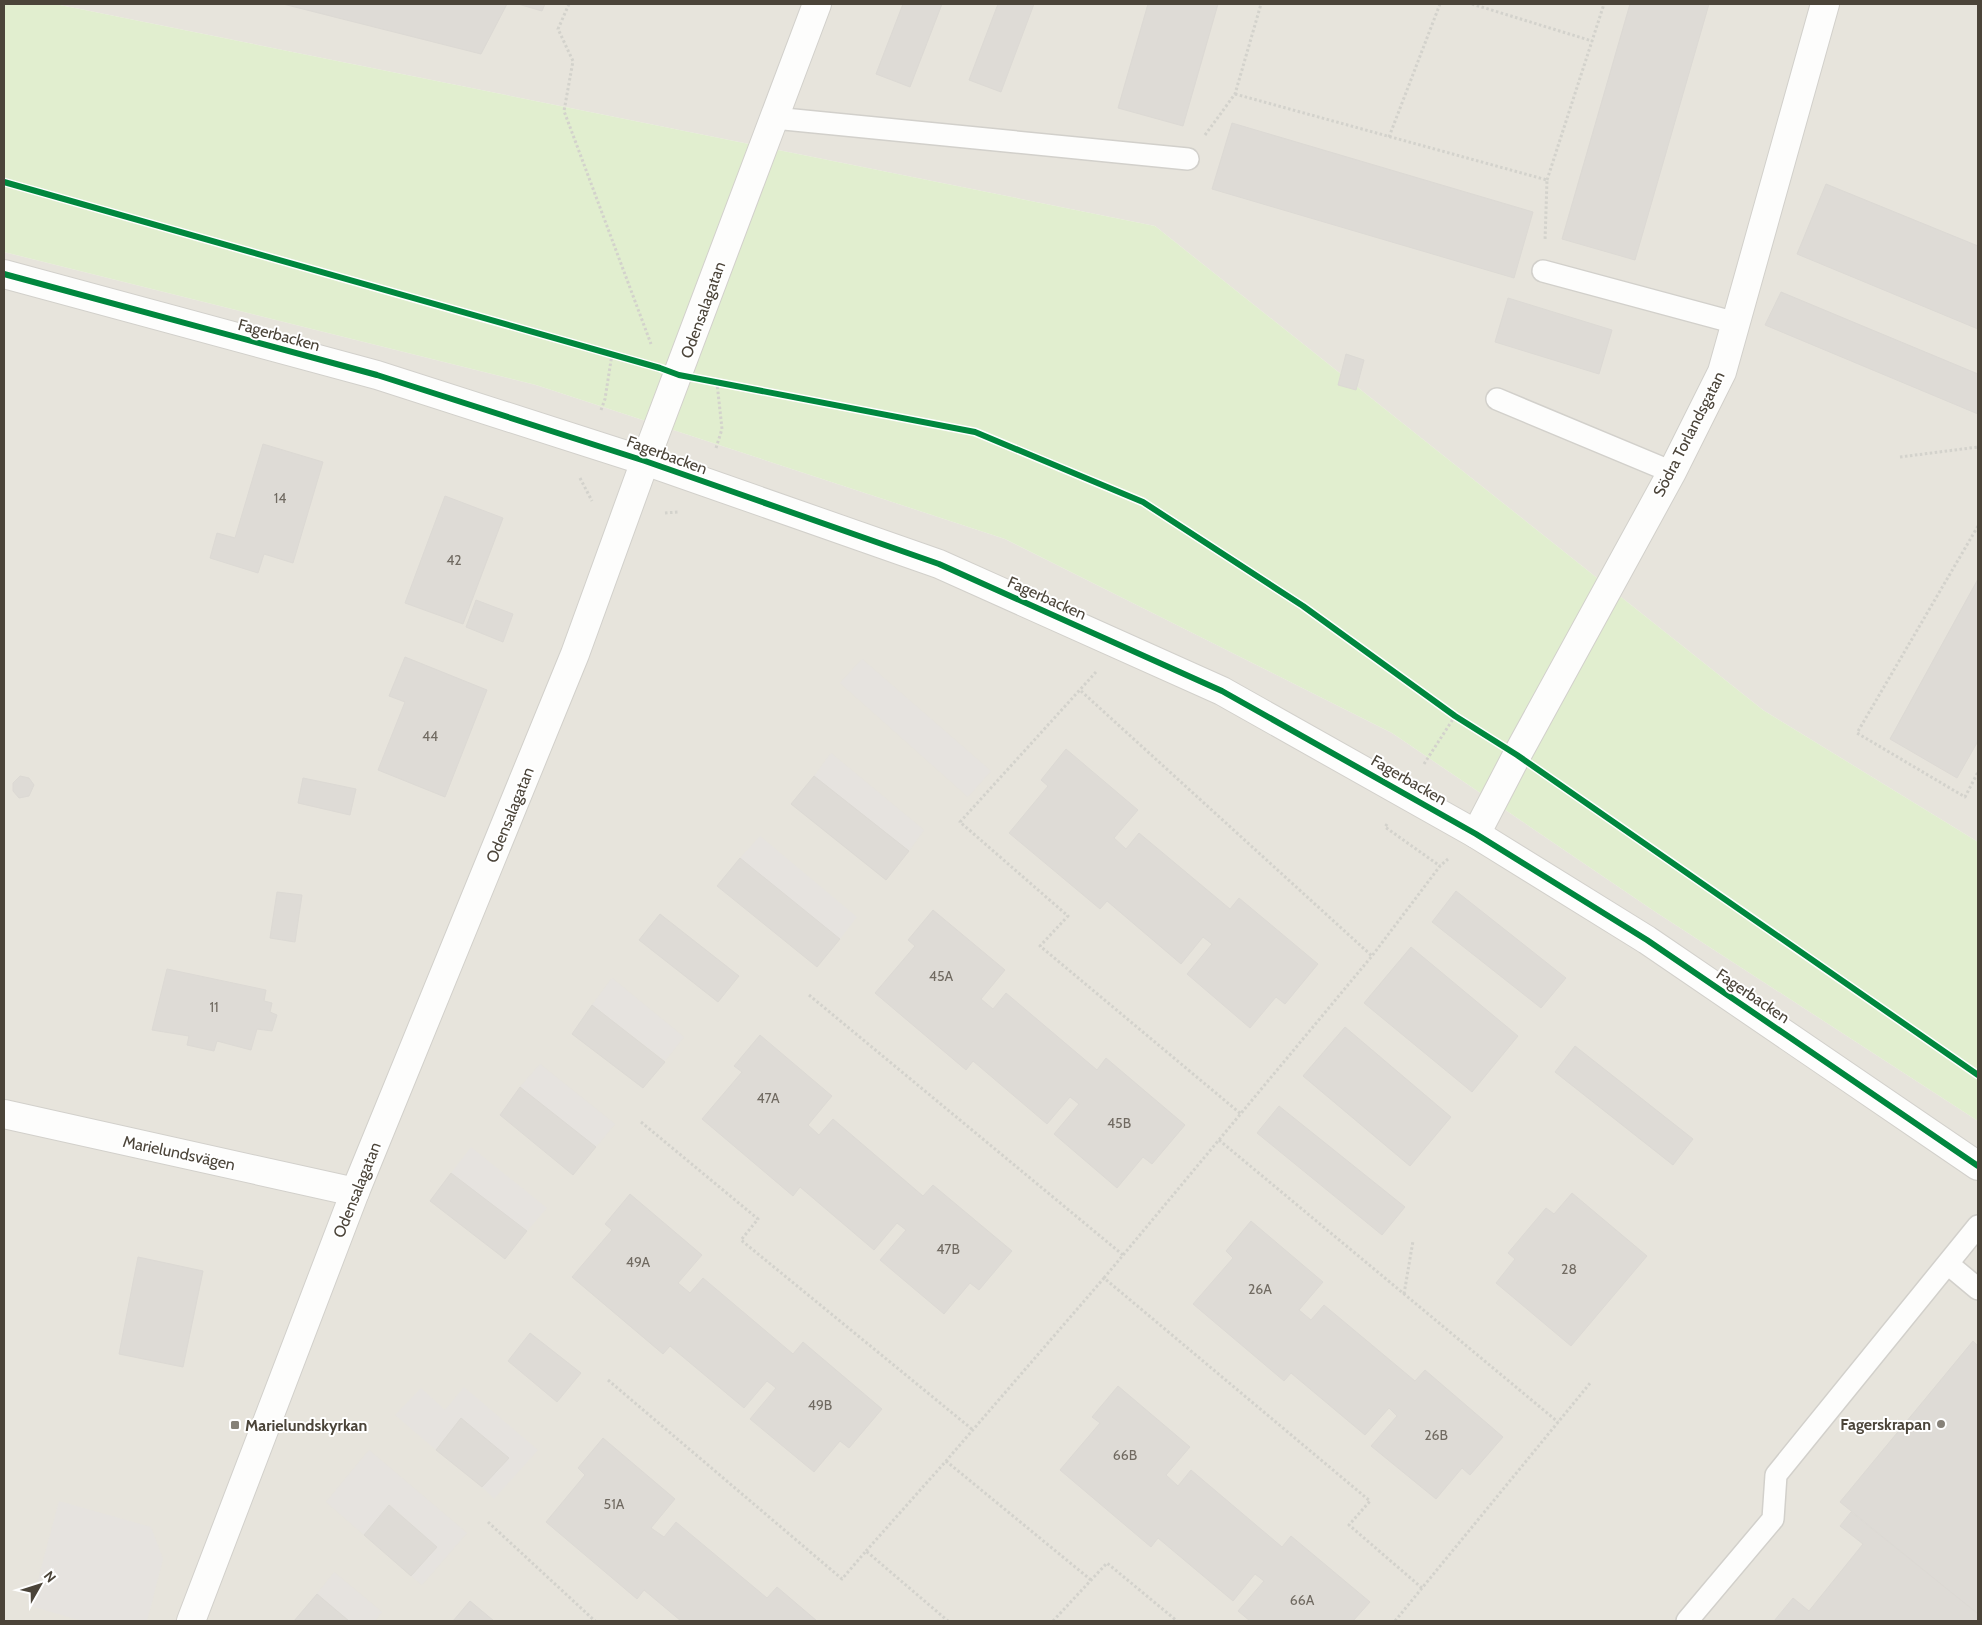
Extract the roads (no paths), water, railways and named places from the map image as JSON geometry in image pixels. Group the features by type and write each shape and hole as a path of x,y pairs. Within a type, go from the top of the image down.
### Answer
{"street":[{"name":"Odensalagatan","path":"191,1621 355,1192 575,654 645,461 670,371 774,118 817,4"},
{"name":"Södra Torlandsgatan","path":"1476,834 1517,754 1672,472 1722,372 1825,4"},
{"name":"Fagerbacken","path":"4,274 377,376 645,461 939,564 1222,691 1476,834 1647,940 1978,1166"},
{"name":"Marielundsvägen","path":"4,1114 355,1192"}],"lane":[{"path":"774,118 1188,159"},
{"path":"1543,271 1736,322"},
{"path":"1497,399 1672,472"},
{"path":"1686,1621 1773,1519 1776,1475 1978,1226"},
{"path":"1948,1264 1978,1289"}],"place":[{"name":"Fagerskrapan","path":"1941,1424"},
{"name":"Marielundskyrkan","path":"235,1425"}]}
